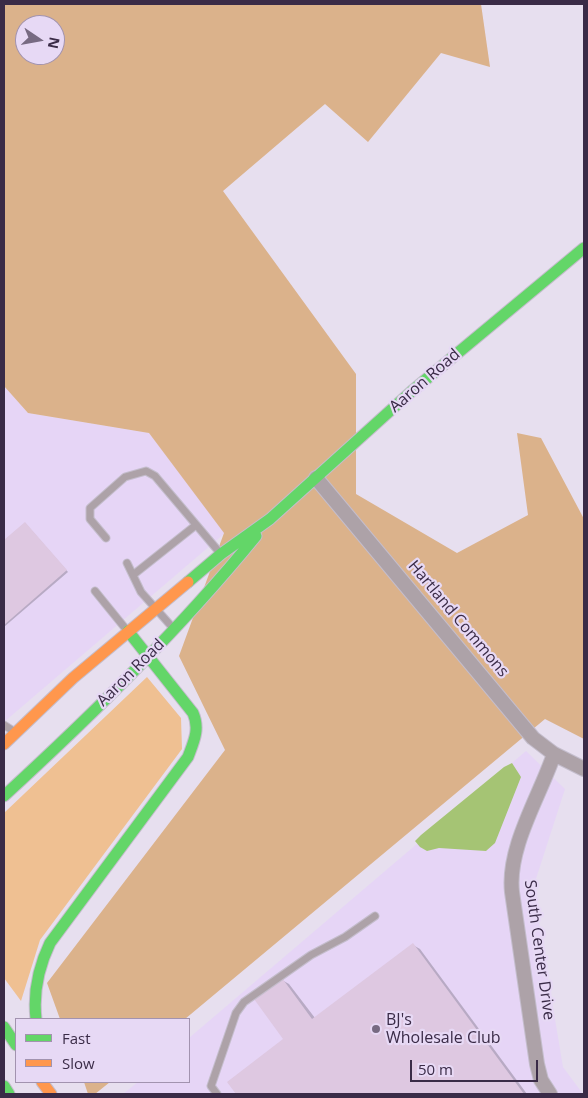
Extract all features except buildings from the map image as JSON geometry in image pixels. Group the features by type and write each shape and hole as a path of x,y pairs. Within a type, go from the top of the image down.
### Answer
{"main road":[{"name":"Aaron Road","path":"4,744 73,678 221,554 270,520 412,391 584,248"},
{"name":"Aaron Road","path":"4,796 174,630 232,566 270,520"},
{"path":"36,1018 34,1000 37,975 50,942 188,757 195,742 197,727 193,712 128,631"},
{"path":"4,1027 15,1044"},
{"path":"43,1083 51,1094"},
{"path":"4,1086 9,1094"}],"street":[{"name":"Hartland Commons","path":"316,478 533,738 554,754 584,769"},
{"name":"South Center Drive","path":"550,1094 541,1080 537,1064 511,882 515,854 554,754"}],"lane":[{"path":"106,538 90,518 90,508 125,477 146,471 155,476 232,566"},
{"path":"133,575 196,524"},
{"path":"127,563 141,592 174,630"},
{"path":"95,592 128,631"},
{"path":"4,725 16,732"},
{"path":"217,1094 211,1086 236,1013 244,1002 311,954 345,937 375,916"}],"shaded area":[{"path":"4,4 481,4 490,67 441,53 368,142 325,104 223,191 356,374 356,494 457,553 528,515 517,433 541,438 584,519 584,739 545,719 186,1018 60,1018 47,983 225,750 179,656 224,533 149,433 28,413 4,386"},
{"path":"4,386 28,413 149,433 225,533 4,722"},
{"path":"147,677 181,718 182,749 40,940 21,1001 4,978 4,813"},
{"path":"526,751 565,789 533,888 563,1067 583,1094 123,1094 137,1083 190,1083 190,1037"},
{"path":"512,763 521,777 495,843 486,851 439,848 427,851 420,847 415,841 421,835 504,767"},
{"path":"84,1083 109,1083 95,1094 88,1094"}],"traffic: fast":[{"path":"188,582 221,554 270,519 412,391 584,248"},
{"path":"4,796 135,670 227,571 256,536"},
{"path":"36,1018 37,980 50,943 188,757 195,735 196,724 193,713 128,631"},
{"path":"4,1027 15,1044"},
{"path":"4,1086 9,1094"}],"traffic: slow":[{"path":"4,744 73,678 188,582"},
{"path":"43,1083 51,1094"}],"place":[{"name":"BJ's Wholesale Club","path":"376,1029"}]}
